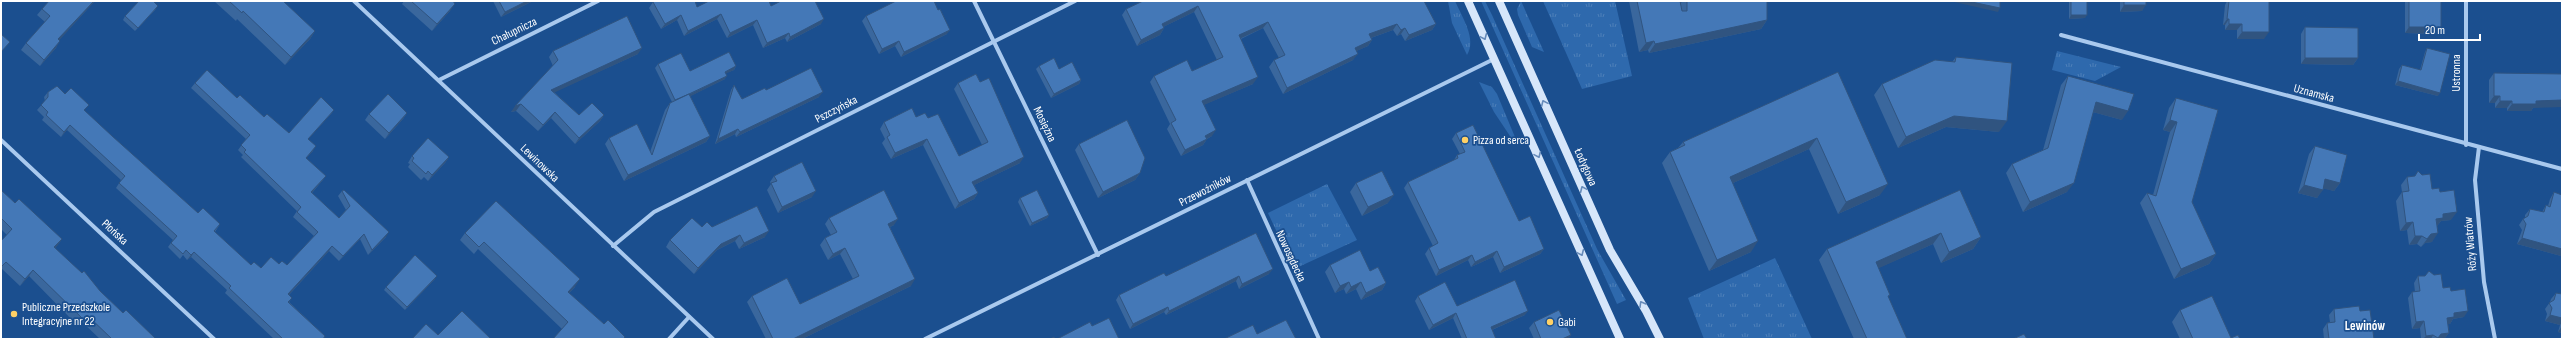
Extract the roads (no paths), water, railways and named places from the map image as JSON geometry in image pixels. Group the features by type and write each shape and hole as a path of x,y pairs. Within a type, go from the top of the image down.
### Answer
{"main road":[{"path":"1468,1 1620,339"},
{"name":"Łodygowa","path":"1499,1 1610,250 1646,311 1660,339"}],"street":[{"name":"Lewinowska","path":"354,1 713,339"},
{"name":"Chałupnicza","path":"439,80 598,1"},
{"name":"Mosiężna","path":"974,1 1098,255"},
{"name":"Pszczyńska","path":"613,246 654,212 1075,1"},
{"name":"Ustronna","path":"2466,1 2466,145"},
{"name":"Uznamska","path":"2061,35 2466,145 2479,147 2562,169"},
{"name":"Przewoźników","path":"925,339 1494,59"},
{"name":"Płońska","path":"1,140 214,339"},
{"name":"Róży Wiatrów","path":"2479,147 2475,180 2484,282 2495,339"},
{"name":"Nowosądecka","path":"1247,180 1319,339"},
{"path":"669,339 690,317"}],"place":[{"name":"Pizza od serca","path":"1465,140"},
{"name":"Publiczne Przedszkole Integracyjne nr 22","path":"14,314"},
{"name":"Gabi","path":"1550,322"}],"district":[{"name":"Lewinów","path":"2365,325"}]}
